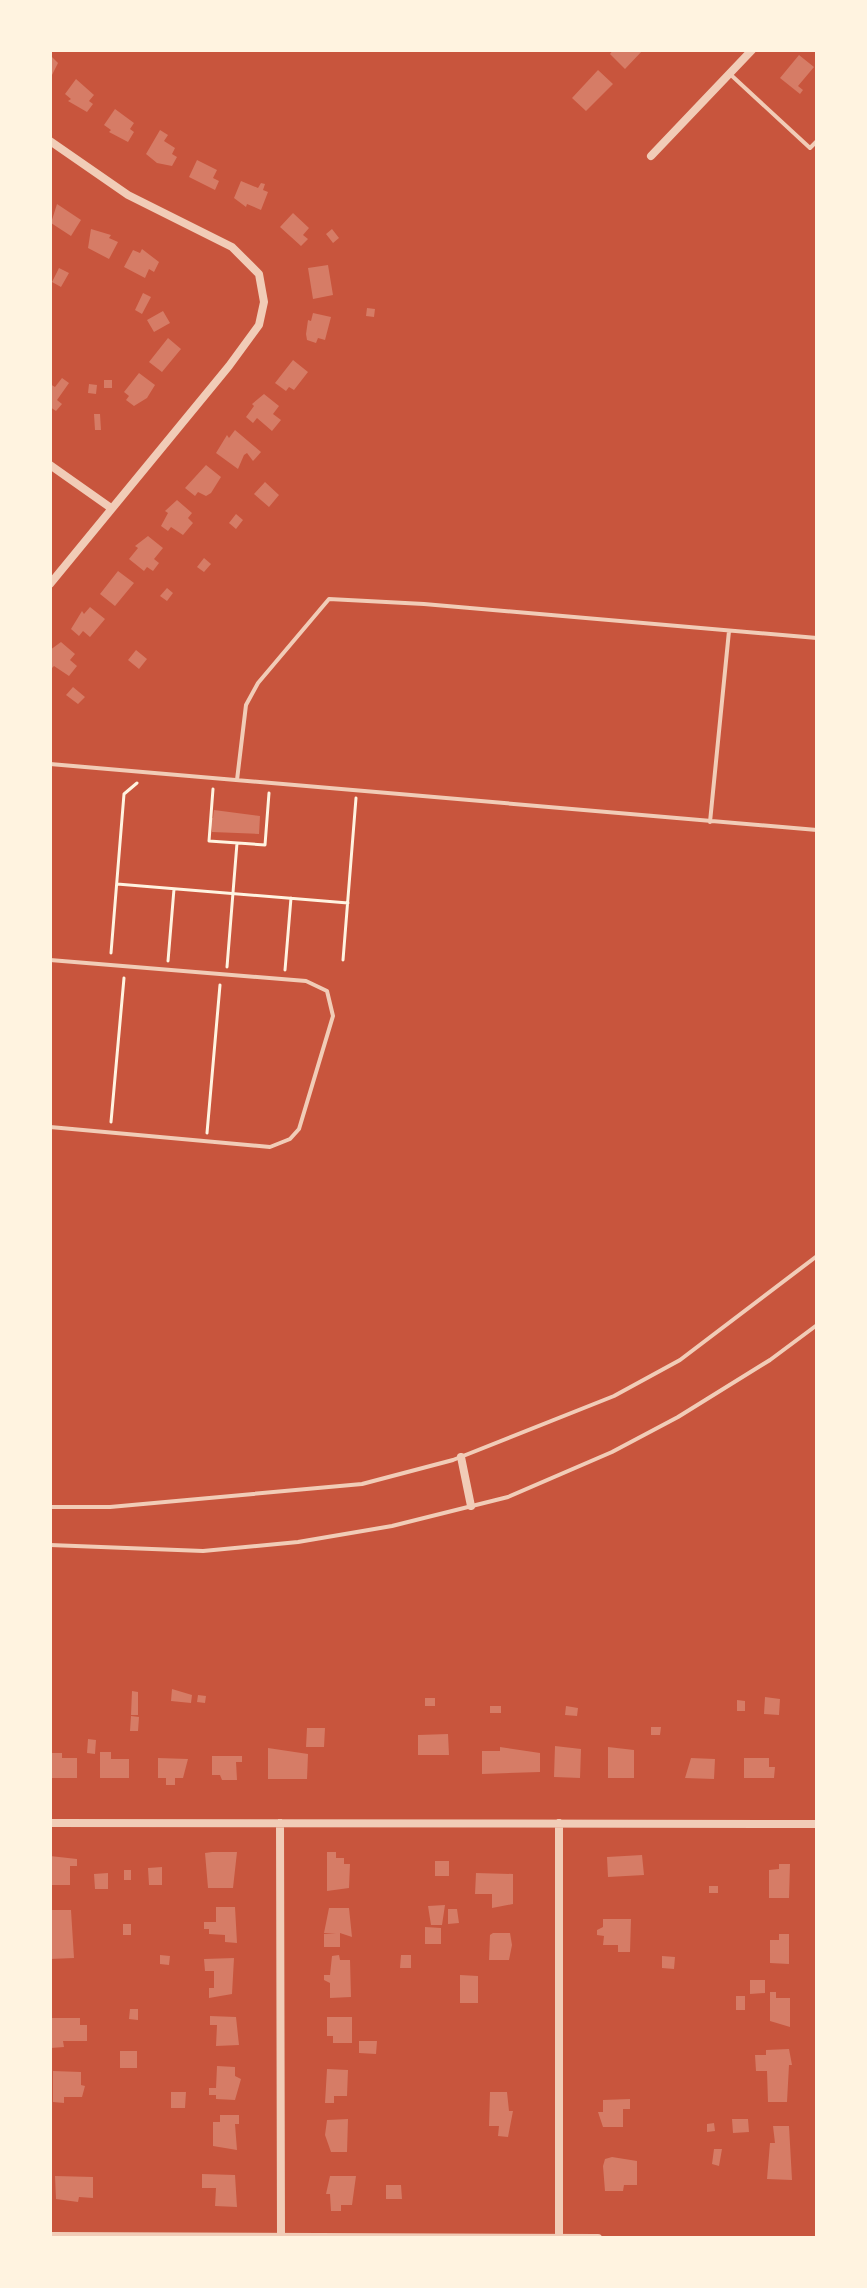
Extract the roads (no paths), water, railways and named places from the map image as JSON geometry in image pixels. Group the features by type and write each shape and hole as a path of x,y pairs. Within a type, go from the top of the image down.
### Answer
{"street":[{"path":"651,156 752,50"},
{"path":"50,141 128,195 232,247 259,274 264,302 259,325 229,366 50,584"},
{"path":"50,465 111,508"},
{"path":"461,1457 471,1506"},
{"path":"50,1823 817,1824"},
{"path":"280,1823 281,2238"},
{"path":"559,1823 559,2238"},
{"path":"50,2236 598,2238"}],"lane":[{"path":"730,73 810,148 817,141"},
{"path":"237,780 246,705 264,675 329,599 817,638"},
{"path":"710,822 729,631"},
{"path":"50,764 817,830"},
{"path":"50,960 318,983 327,991 333,1016 299,1129 290,1139 270,1147 50,1127"},
{"path":"50,1507 110,1507 362,1484 461,1457 614,1396 680,1360 817,1256"},
{"path":"50,1545 203,1551 298,1542 392,1526 508,1497 612,1452 678,1417 770,1360 817,1325"}]}
